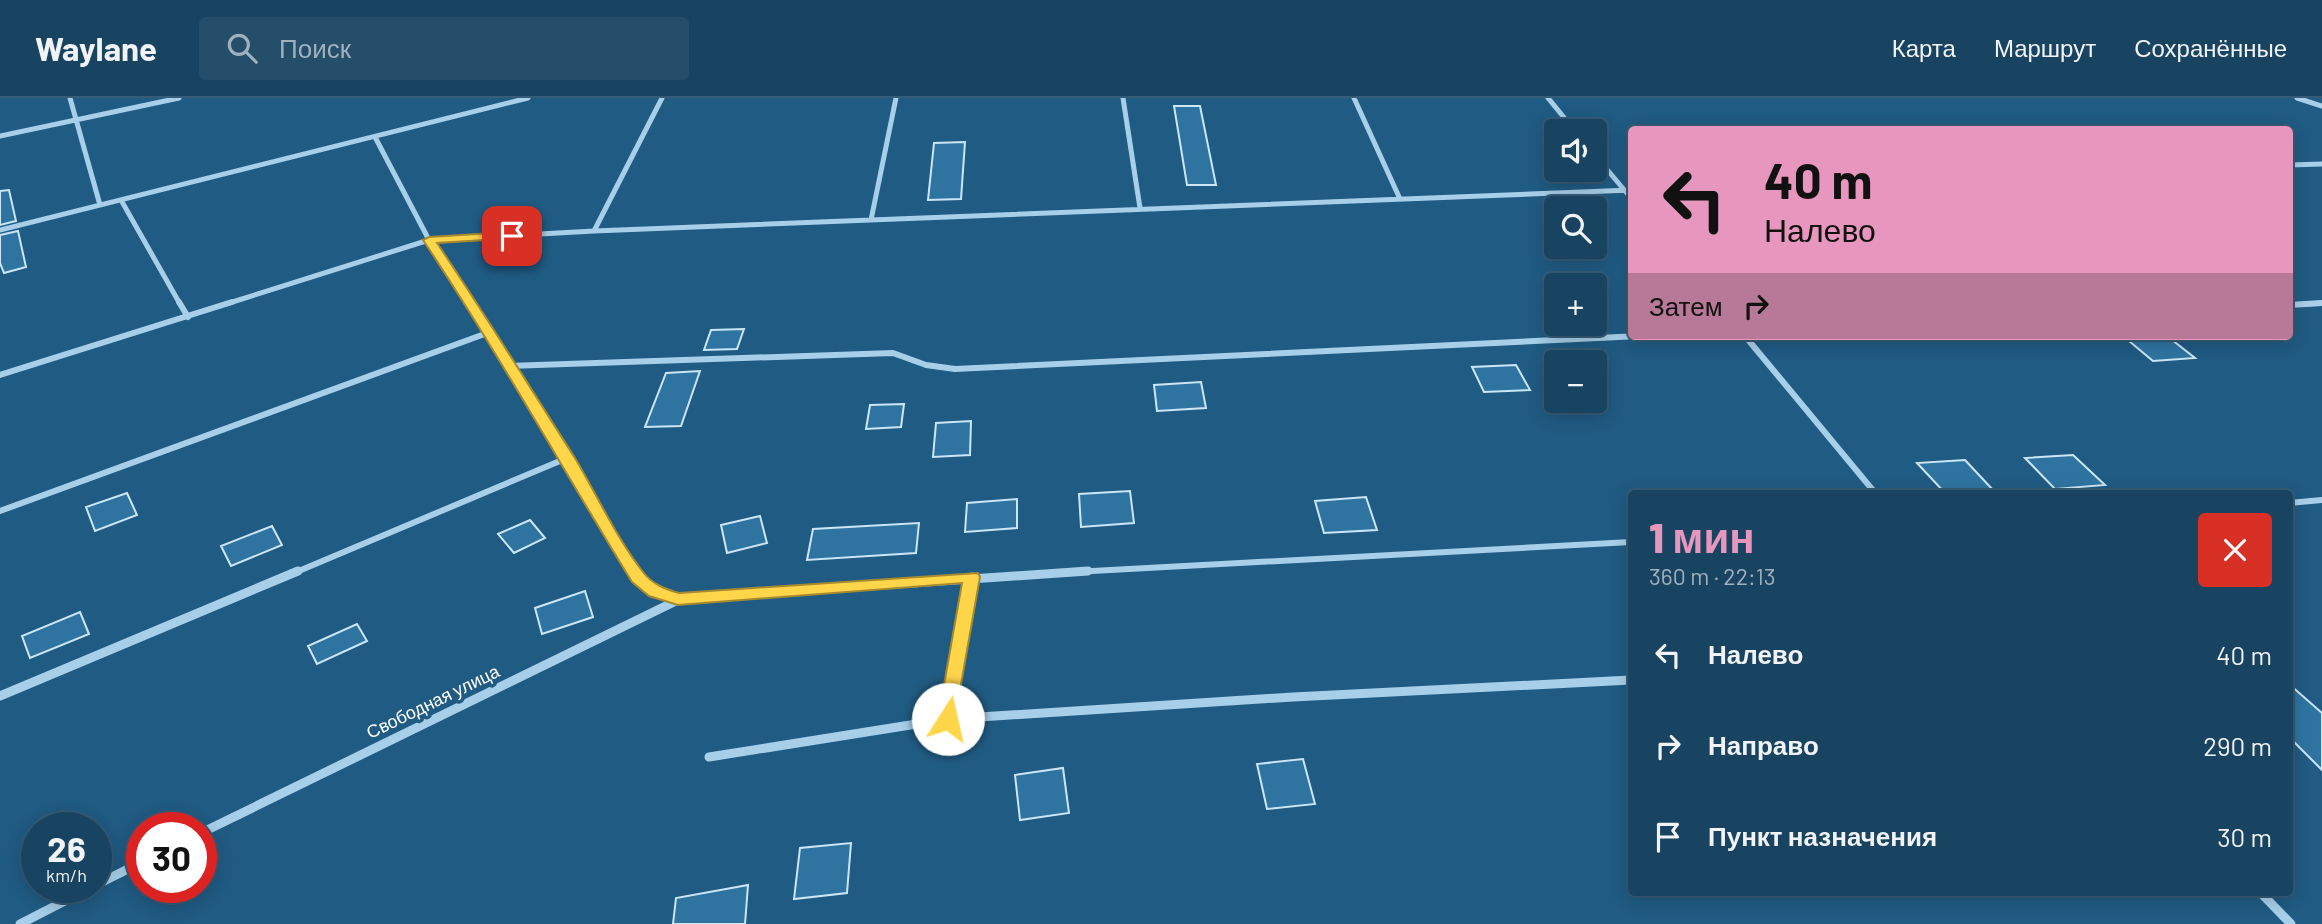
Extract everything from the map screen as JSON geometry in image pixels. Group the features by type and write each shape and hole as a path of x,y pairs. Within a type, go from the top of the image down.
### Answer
{"street":[{"path":"70,98 100,205"},
{"path":"0,136 179,98"},
{"path":"0,230 528,98"},
{"path":"594,231 662,98"},
{"path":"871,220 895,98"},
{"path":"1123,98 1140,208"},
{"path":"1354,98 1400,199"},
{"path":"1548,98 1566,119"},
{"path":"2297,98 2322,106"},
{"path":"375,137 429,240 491,332 508,366 567,458 638,578 655,592 678,599 972,577 1628,542"},
{"path":"2293,165 2322,164"},
{"path":"1607,168 1628,190"},
{"path":"0,374 429,240 1140,208 1628,190"},
{"path":"121,200 188,317"},
{"path":"2293,305 2322,303"},
{"path":"0,511 491,332"},
{"path":"508,366 893,353 926,366 955,369 1628,337"},
{"path":"1748,340 1873,490"},
{"path":"0,696 567,458"},
{"path":"2293,503 2322,500"},
{"path":"948,719 972,577"},
{"name":"Свободная улица","path":"217,825 678,599"},
{"path":"709,757 948,719 1293,697 1628,680"},
{"path":"2264,896 2291,924"},
{"path":"20,924 61,903"}],"building":[{"path":"1174,106 1200,106 1216,185 1187,185"},
{"path":"965,142 961,199 928,200 934,143"},
{"path":"9,190 16,221 0,225 0,191"},
{"path":"18,231 26,267 4,273 0,263 0,235"},
{"path":"744,329 737,349 704,350 711,330"},
{"path":"2128,340 2172,340 2195,358 2153,361"},
{"path":"1516,365 1530,390 1484,392 1472,367"},
{"path":"700,371 681,426 645,427 666,373"},
{"path":"1201,382 1206,408 1157,411 1154,385"},
{"path":"904,404 901,427 866,429 870,405"},
{"path":"971,421 970,455 933,457 936,423"},
{"path":"2073,455 2105,485 2055,489 2025,458"},
{"path":"1965,460 1993,490 1942,490 1917,463"},
{"path":"1130,491 1134,523 1081,527 1079,494"},
{"path":"127,493 137,515 95,531 86,507"},
{"path":"1366,497 1377,530 1324,533 1315,501"},
{"path":"1017,499 1017,528 965,532 967,503"},
{"path":"760,516 767,543 727,553 721,525"},
{"path":"530,520 545,538 514,553 498,534"},
{"path":"919,523 916,553 807,560 813,529"},
{"path":"272,526 282,545 231,566 221,546"},
{"path":"585,591 593,617 542,634 535,608"},
{"path":"80,612 89,634 30,658 22,636"},
{"path":"357,624 367,641 317,664 308,646"},
{"path":"2293,688 2322,713 2322,770 2293,741"},
{"path":"1303,759 1315,804 1267,809 1257,764"},
{"path":"1063,768 1069,813 1020,820 1015,775"},
{"path":"851,843 847,893 794,899 800,848"},
{"path":"748,885 745,924 673,924 676,898"}],"route":[{"path":"512,236 429,240 491,332 508,366 567,458 638,578 655,592 678,599 972,577 948,719"}]}
